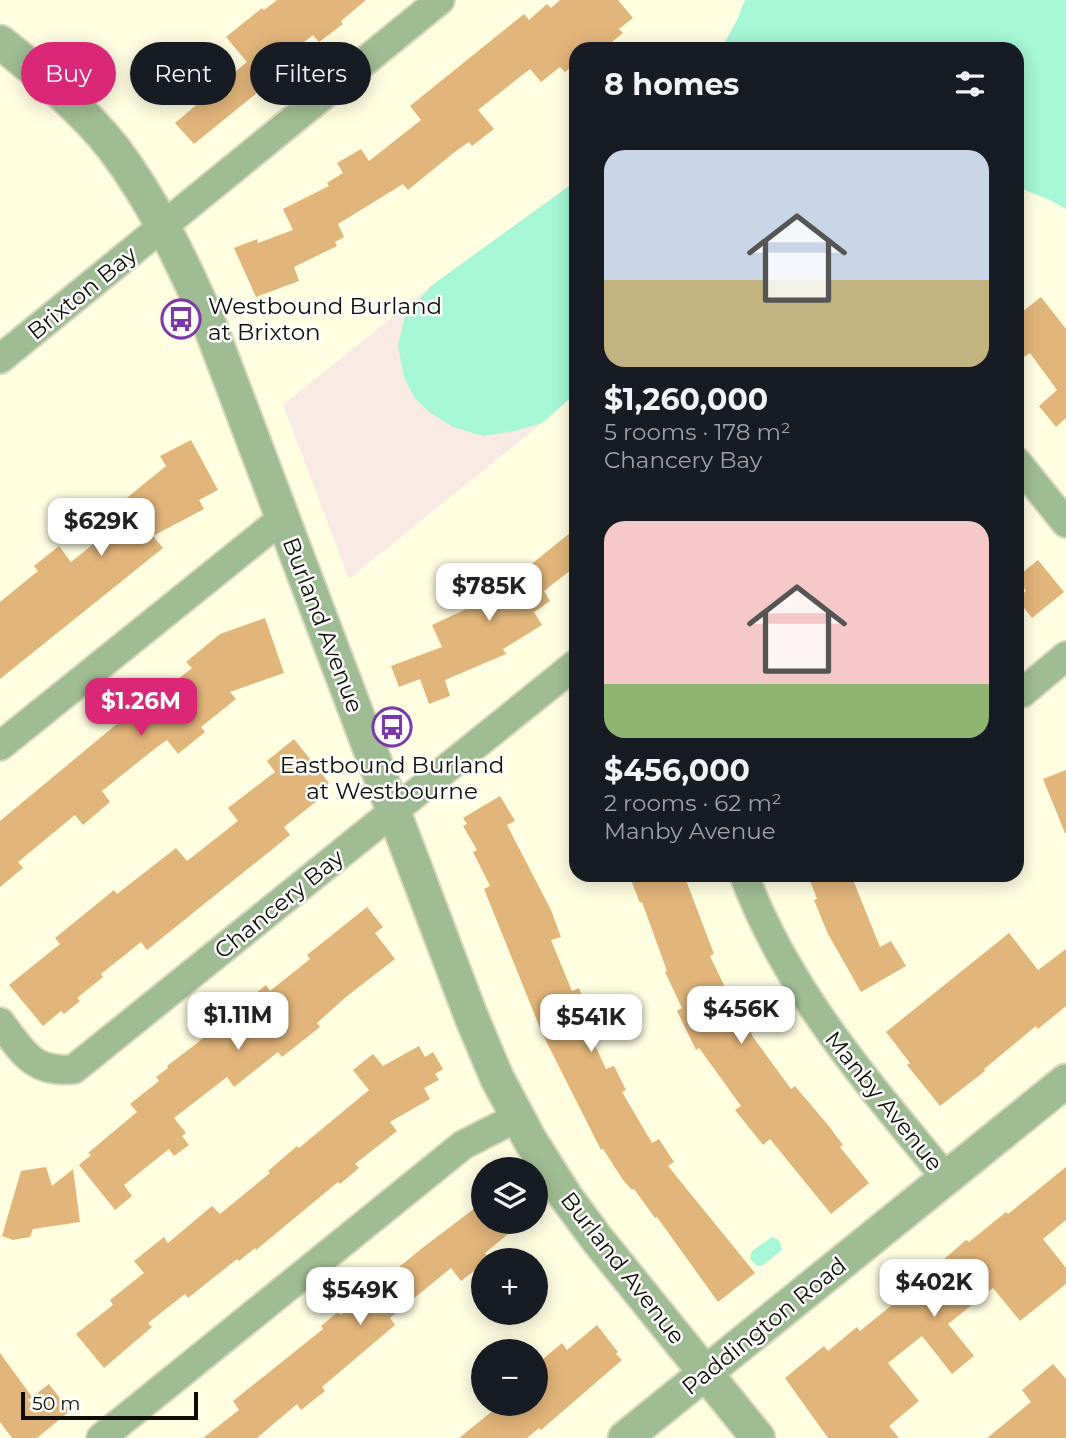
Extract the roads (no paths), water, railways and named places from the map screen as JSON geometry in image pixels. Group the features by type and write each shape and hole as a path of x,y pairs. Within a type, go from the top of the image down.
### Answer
{"street":[{"name":"Brixton Bay","path":"0,359 440,0"},
{"name":"Burland Avenue","path":"0,42 74,106 112,147 148,198 181,257 207,318 471,1016 518,1117 566,1198 589,1229 758,1438"},
{"path":"1024,471 1066,523"},
{"path":"0,746 283,518"},
{"path":"1024,691 1066,656"},
{"name":"Chancery Bay","path":"0,1022 27,1057 44,1068 74,1069 569,670"},
{"name":"Manby Avenue","path":"747,882 762,921 812,1007 843,1051 946,1178"},
{"name":"Paddington Road","path":"625,1438 1066,1081"},
{"path":"101,1438 463,1145 518,1117"}],"place":[{"name":"Westbound Burland at Brixton","path":"181,319"},
{"name":"Eastbound Burland at Westbourne","path":"392,727"}]}
